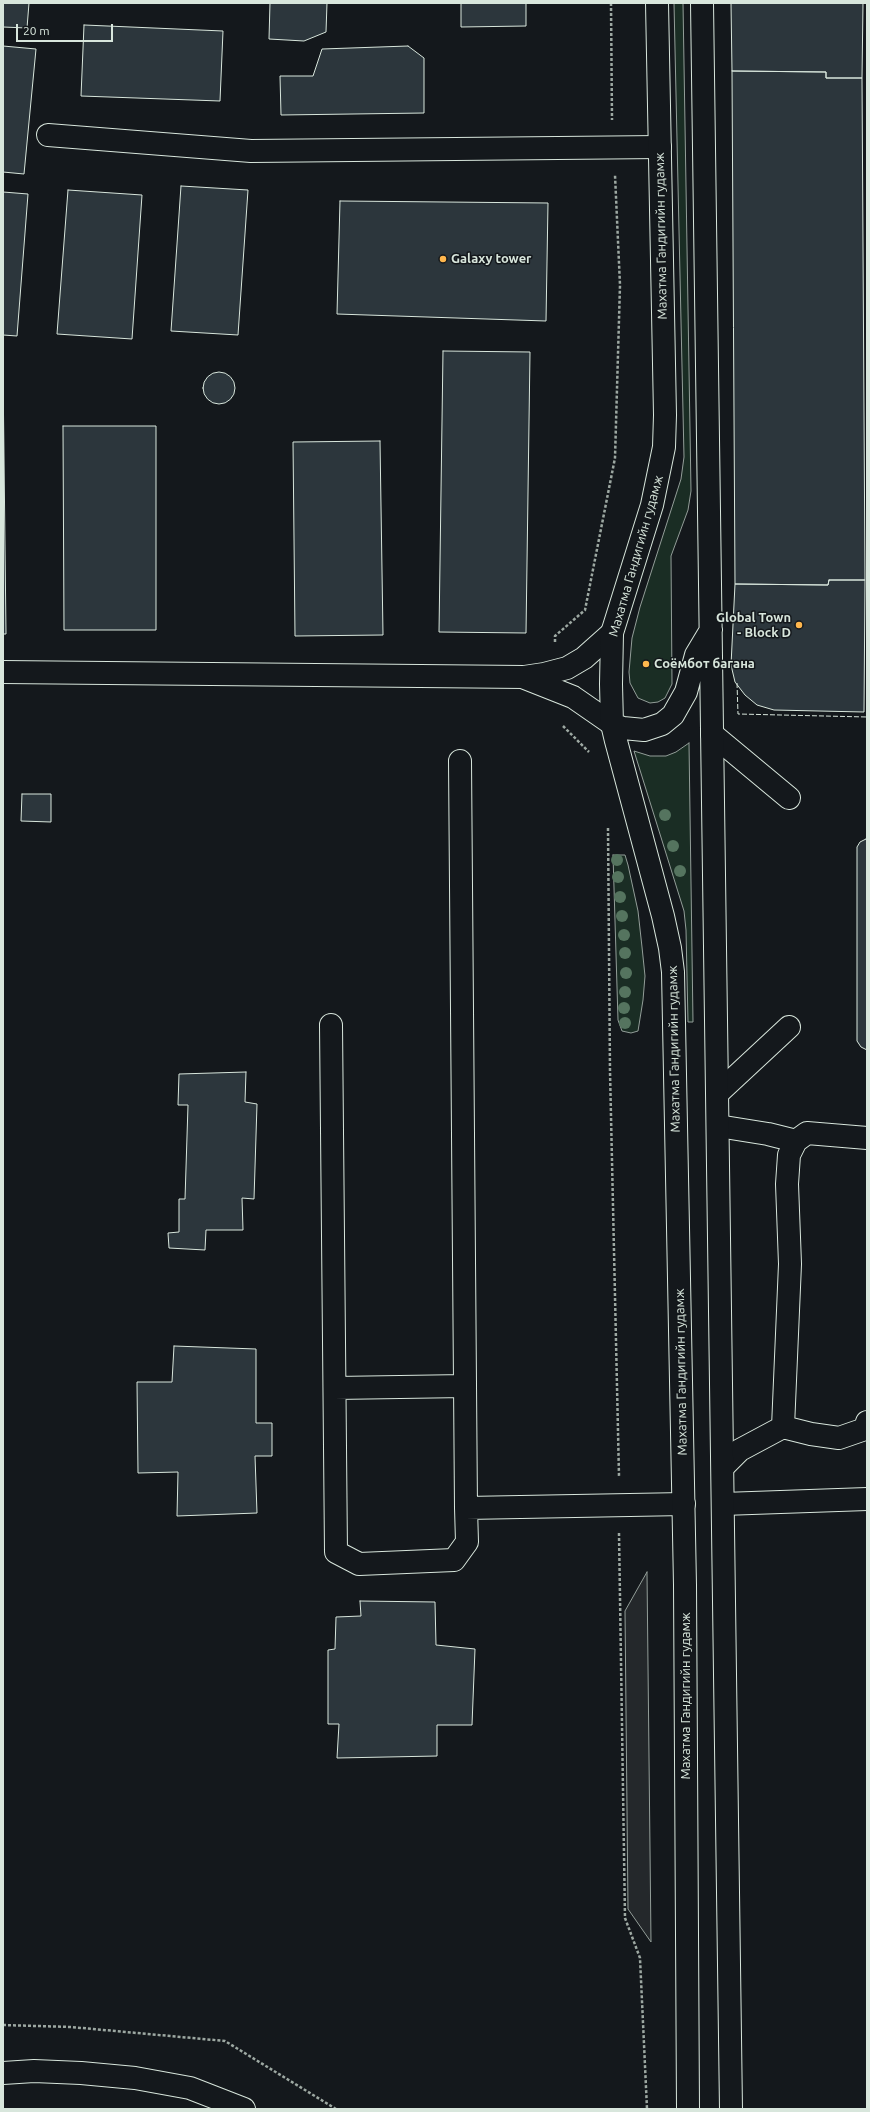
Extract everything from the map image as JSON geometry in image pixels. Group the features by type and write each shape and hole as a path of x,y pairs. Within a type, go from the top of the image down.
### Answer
{"main road":[{"name":"Махатма Гандигийн гудамж","path":"657,3 665,407 664,447 652,505 612,633 612,724 619,758 663,916 670,948 673,972 684,1504 688,2109"},
{"path":"702,3 731,2109"},
{"path":"48,135 251,151 660,147"},
{"path":"3,672 524,677 554,681 572,697 612,724 623,728 644,730 662,724 673,715 686,692 696,655 711,630"},
{"path":"554,681 567,668 584,658 612,633"},
{"path":"712,734 789,798"},
{"path":"331,1025 336,1552 359,1564 454,1560 467,1542 460,761"},
{"path":"718,1093 789,1027"},
{"path":"718,1126 768,1134 796,1141"},
{"path":"783,1426 790,1264 787,1184 789,1155 796,1141 807,1133 867,1138"},
{"path":"335,1388 465,1386"},
{"path":"723,1467 740,1450 783,1426 811,1434 839,1438 865,1429 867,1422"},
{"path":"723,1504 867,1499"},
{"path":"466,1508 684,1504"},
{"path":"3,2073 75,2072 134,2078 190,2088 244,2109"}],"path":[{"path":"590,753 552,716 555,636 585,610 615,458 620,285 613,148 611,3"},
{"path":"608,825 610,1071 619,1506 625,1918 640,1958 647,2109"},
{"path":"3,2025 71,2027 225,2040 336,2109"}],"green space":[{"path":"674,3 683,3 691,491 688,510 671,556 672,684 665,698 658,702 650,703 638,698 630,683 629,672 632,638 640,607 681,479 684,457"},
{"path":"689,743 693,1022 688,1022 686,930 684,911 634,751 650,756 666,756 676,752"},
{"path":"613,855 625,855 628,865 638,911 645,976 638,1031 631,1033 622,1031 618,1020"}],"shaded area":[{"path":"647,1572 651,1942 628,1909 625,1611"}],"building":[{"path":"3,3 29,3 27,28 3,27"},
{"path":"270,3 327,3 326,32 304,41 269,39"},
{"path":"461,3 526,3 526,26 461,27"},
{"path":"731,3 863,3 862,78 826,78 826,72 732,71"},
{"path":"84,25 223,31 220,101 81,96"},
{"path":"3,46 36,49 24,174 3,172"},
{"path":"408,46 424,58 424,113 281,115 280,76 313,76 322,49"},
{"path":"732,71 826,72 826,78 862,78 865,580 829,580 828,585 735,584"},
{"path":"181,186 248,190 238,335 171,331"},
{"path":"68,190 142,195 132,339 57,334"},
{"path":"3,192 28,194 17,336 3,335"},
{"name":"Galaxy tower","path":"340,201 548,203 546,321 337,314"},
{"path":"443,351 530,352 526,633 439,632"},
{"path":"3,369 6,634 3,634"},
{"path":"216,372 222,372 232,379 235,388 234,394 228,401 222,404 216,404 206,397 203,391 203,385 210,375"},
{"path":"63,426 156,426 156,630 64,630"},
{"path":"380,441 383,635 295,636 293,442"},
{"name":"Global Town - Block D","path":"829,580 865,580 864,712 774,710 757,705 745,695 735,682 731,665 735,584 828,585"},
{"path":"22,794 51,794 51,822 21,821"},
{"path":"866,839 867,1050 861,1047 857,1041 857,847 860,842"},
{"path":"246,1072 245,1102 257,1104 254,1199 242,1198 243,1230 206,1230 205,1250 169,1248 168,1233 179,1232 179,1199 185,1199 188,1105 178,1105 179,1074"},
{"path":"174,1346 256,1349 256,1423 272,1423 272,1456 255,1456 257,1513 177,1516 178,1472 138,1473 137,1382 172,1382"},
{"path":"360,1601 435,1602 436,1645 475,1649 472,1725 437,1725 437,1756 337,1758 339,1724 328,1724 328,1650 335,1649 336,1617 361,1616"}],"fence":[{"path":"737,683 738,714 867,717"}],"place":[{"name":"Galaxy tower","path":"443,259"},
{"name":"Global Town - Block D","path":"799,625"},
{"name":"Соёмбот багана","path":"646,664"}]}
